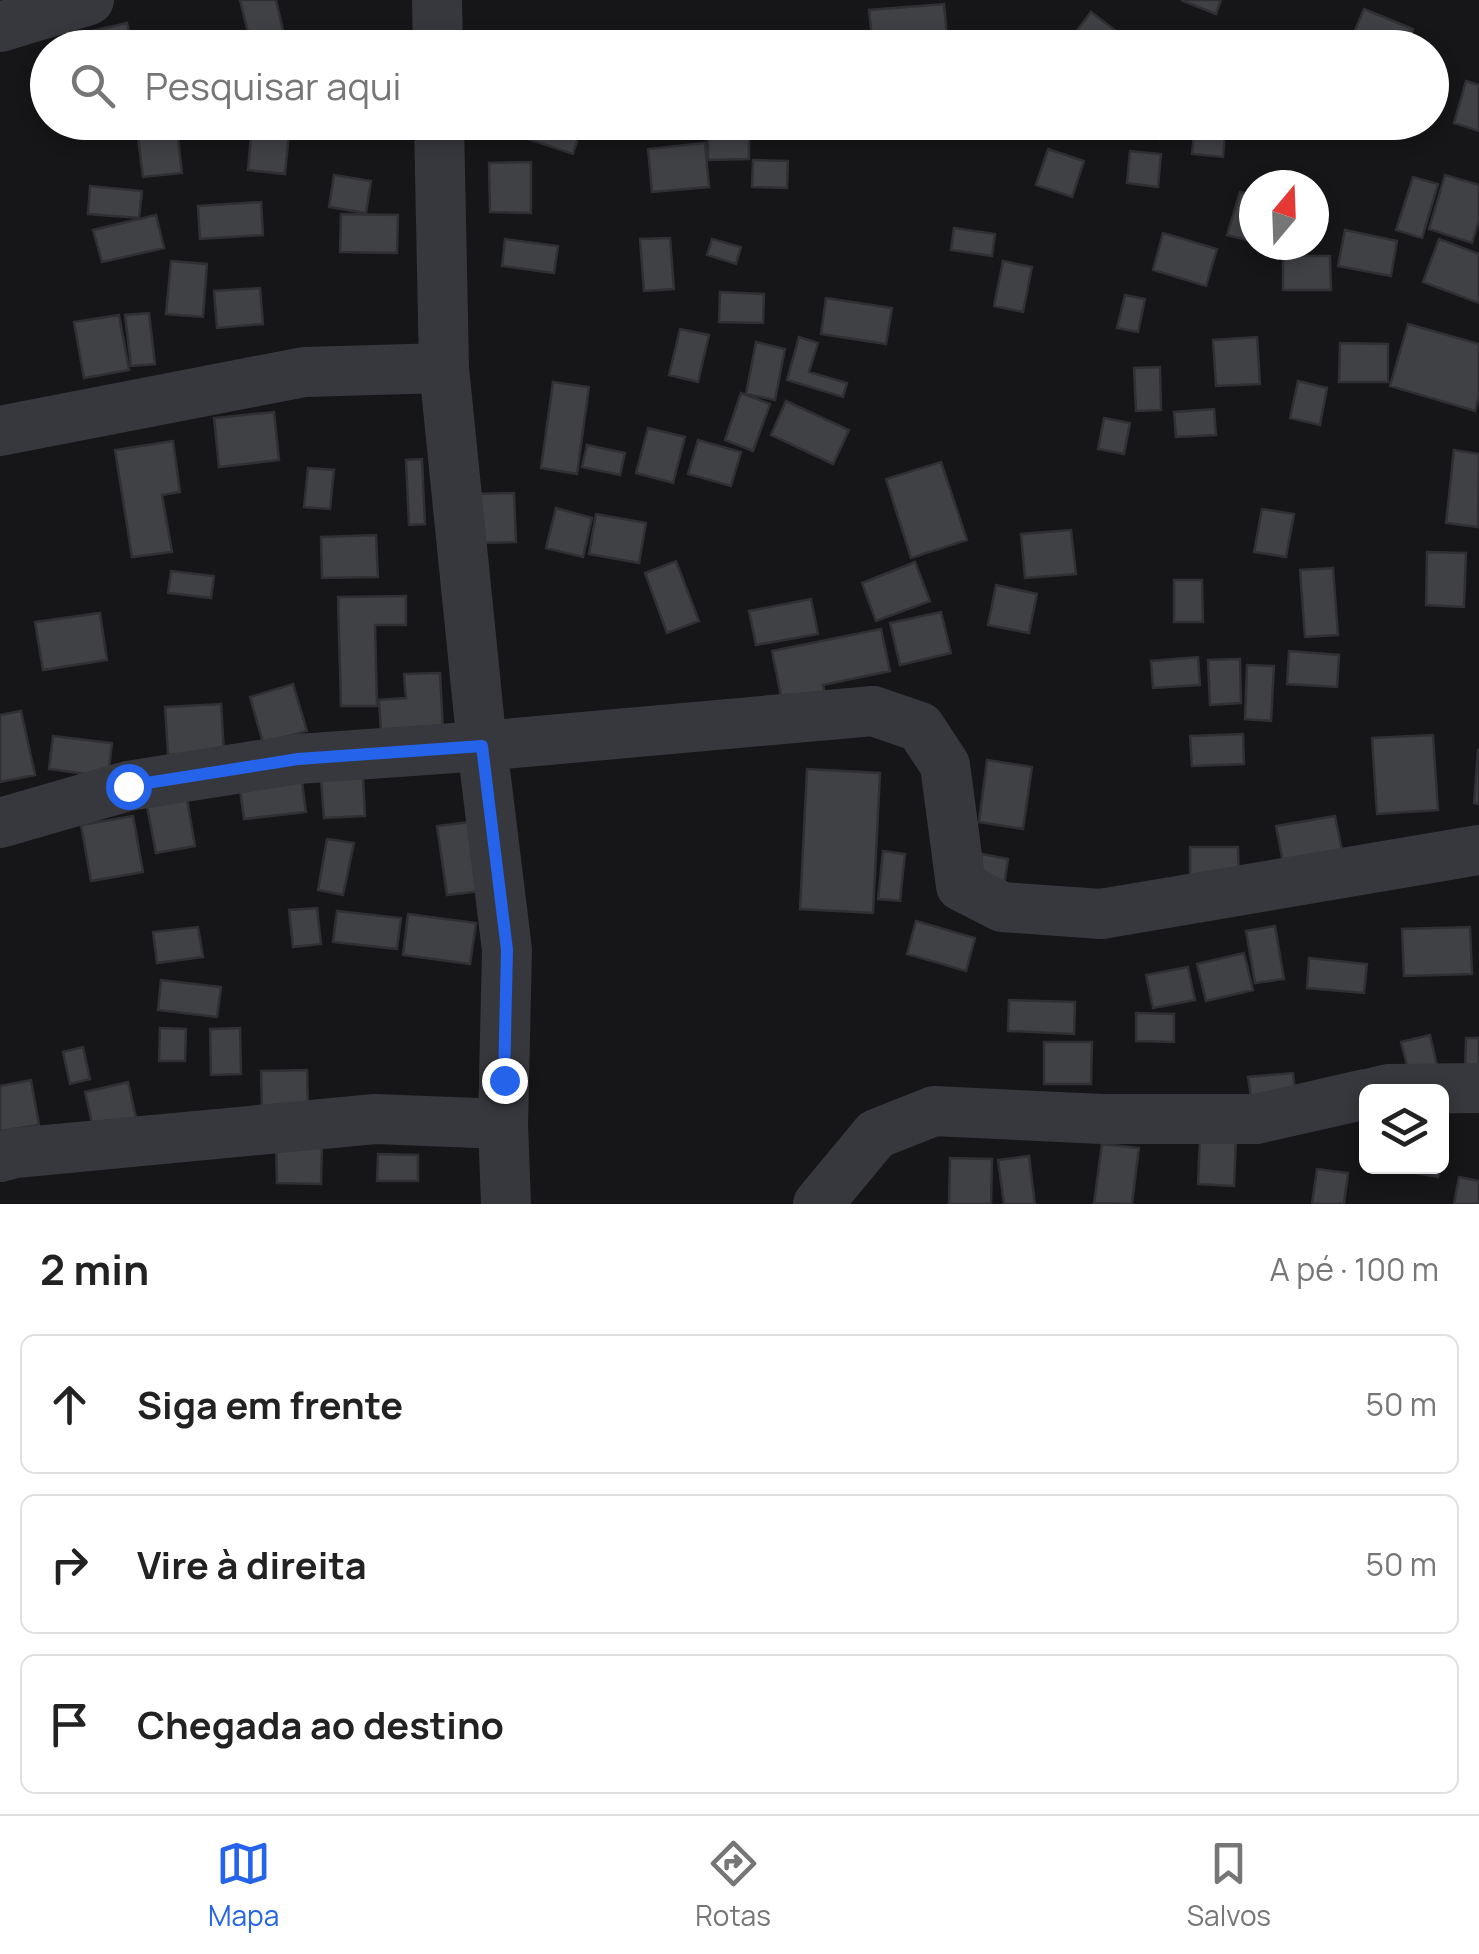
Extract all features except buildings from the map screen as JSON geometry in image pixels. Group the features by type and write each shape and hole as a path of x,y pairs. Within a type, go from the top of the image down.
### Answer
{"street":[{"path":"0,27 89,0"},
{"path":"437,0 438,30"},
{"path":"439,140 444,368 507,950 506,1204"},
{"path":"0,431 304,372 444,368"},
{"path":"0,823 128,786 298,759 873,711 920,727 945,765 961,886 1002,907 1101,914 1479,850"},
{"path":"1449,1088 1479,1088"},
{"path":"818,1204 876,1134 934,1111 1102,1119 1256,1119 1359,1096"},
{"path":"0,1157 375,1119 504,1124"}],"route":[{"path":"128,786 298,759 482,746 507,950 504,1080"}]}
